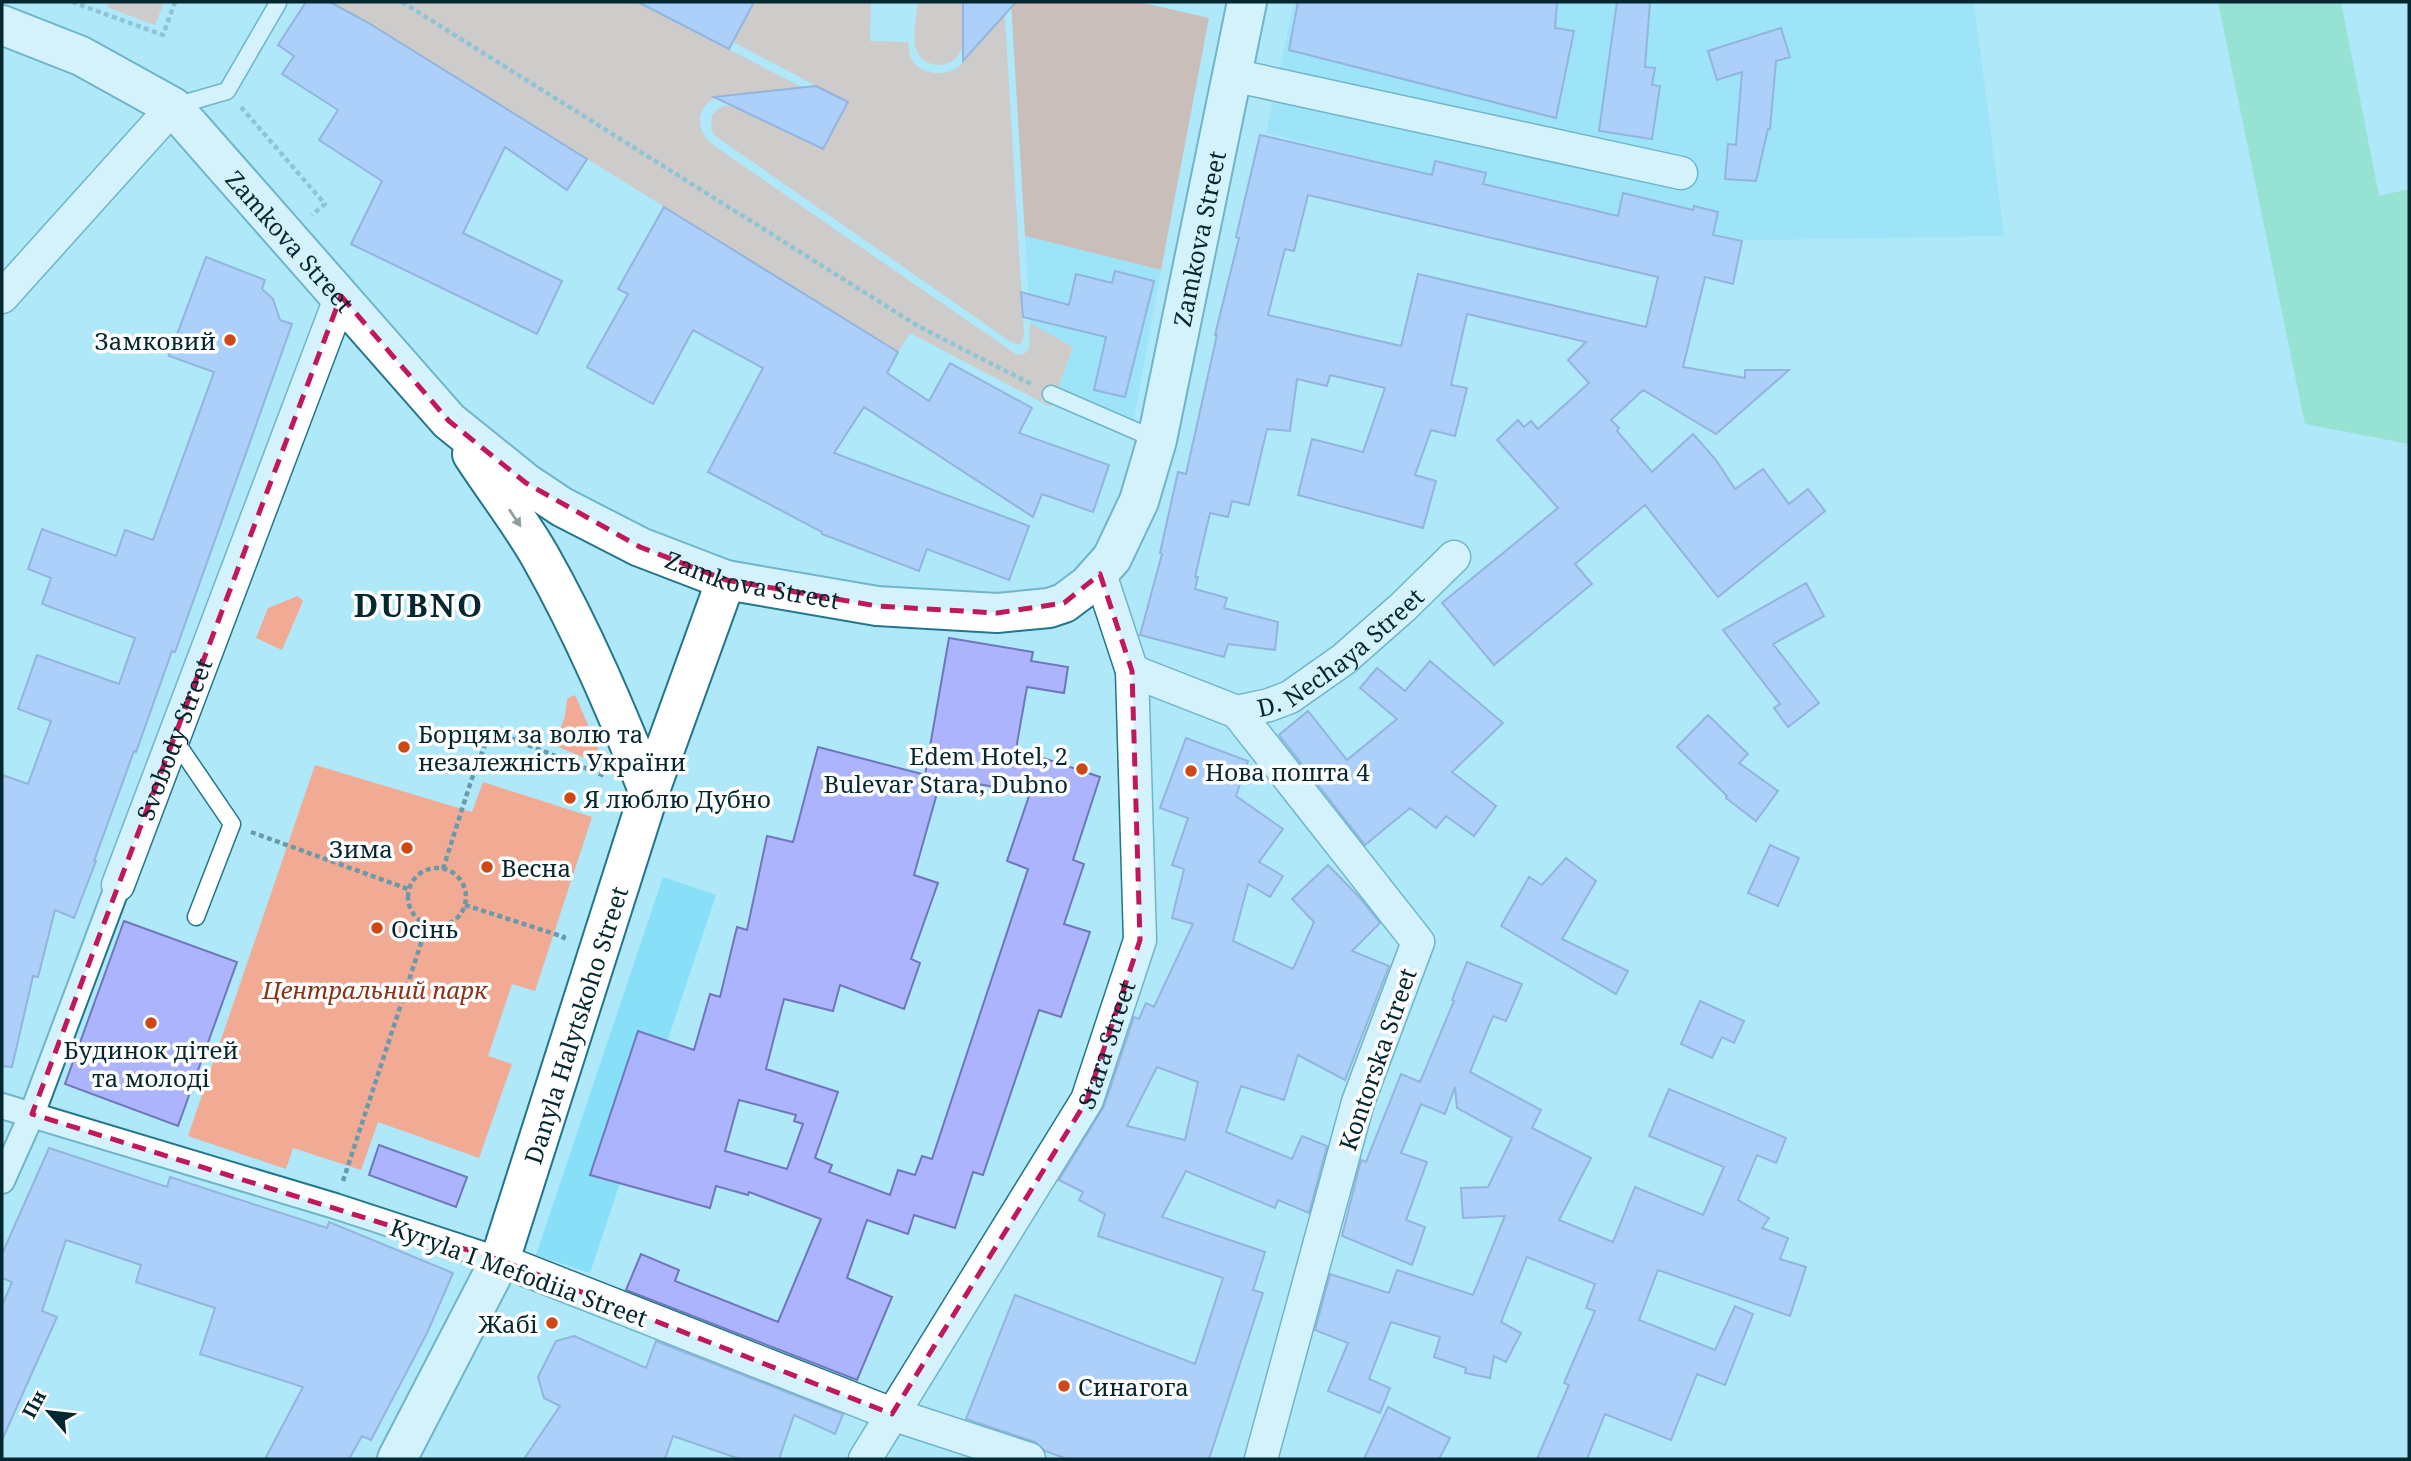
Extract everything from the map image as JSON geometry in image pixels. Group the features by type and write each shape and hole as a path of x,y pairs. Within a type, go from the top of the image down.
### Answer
{"main road":[{"name":"Zamkova Street","path":"2,25 81,56 173,107 449,421 526,483 562,507 640,547 726,580 877,606 997,613 1049,608 1077,594 1100,574 1112,558 1139,501 1157,440 1247,2"},
{"path":"449,421 539,555 591,656 649,793"},
{"name":"Danyla Halytskoho Street","path":"397,1459 500,1260 649,793 726,580"}],"street":[{"path":"1232,75 1681,173"},
{"path":"2,298 173,107"},
{"name":"Svobody Street","path":"2,1181 32,1114 341,296"},
{"name":"D. Nechaya Street","path":"1132,671 1237,712 1290,697 1344,659 1454,558"},
{"name":"Stara Street","path":"865,1459 1087,1100 1140,940 1132,671 1100,574"},
{"name":"Kontorska Street","path":"1237,712 1418,942 1358,1102 1261,1459"},
{"name":"Kyryla I Mefodiia Street","path":"2,1106 335,1206 500,1260 892,1414 1029,1459"}],"lane":[{"path":"173,107 227,91 278,3"},
{"path":"1051,394 1157,440"},
{"path":"174,739 232,824 196,917"}],"path":[{"path":"72,2 163,36 175,2"},
{"path":"402,2 918,326 1051,394"},
{"path":"227,91 325,204 287,235"},
{"path":"443,869 471,781 491,730 649,793"},
{"path":"232,824 280,845 408,888"},
{"path":"443,869 459,878 466,895 465,905 455,921 446,925 427,925 412,915 407,898 408,888 412,881 426,870 443,869"},
{"path":"465,905 564,937 559,950"},
{"path":"335,1206 427,925"}],"highlighted area":[{"path":"341,296 449,421 526,483 640,547 726,580 877,606 997,613 1064,603 1100,574 1132,671 1140,940 1087,1100 892,1414 500,1260 32,1114"}],"shaded area":[{"path":"1011,2 1139,2 1209,18 1161,270 1025,236"},
{"path":"1294,2 1974,2 2004,236 1697,241 1266,133"},
{"path":"2218,2 2341,2 2379,196 2409,189 2409,444 2305,424"},
{"path":"1025,236 1161,270 1134,419 1058,388 1073,348 1030,323"},
{"path":"663,877 716,895 590,1273 536,1255"}],"green space":[{"path":"109,2 164,2 155,25 107,7"},
{"path":"330,2 638,2 836,105 726,96 708,103 700,118 701,127 713,145 1017,355 1024,354 1029,349 1030,323 1073,347 1051,407 910,333 898,352 367,22"},
{"path":"754,2 871,2 870,41 908,42 910,56 916,65 923,70 939,73 955,69 967,57 971,38 970,2 1004,2 1024,336 1020,345 1011,342 714,135 711,128 712,115 722,106 847,102 733,42"},
{"path":"918,2 963,2 963,45 952,61 932,64 926,62 917,51 914,33"},
{"path":"298,596 303,601 282,650 256,638 268,608"},
{"path":"574,695 606,767 554,745 565,716 567,699"},
{"name":"Центральний парк","path":"315,765 472,812 483,782 592,817 535,991 512,984 488,1056 512,1064 479,1158 378,1122 361,1170 293,1148 286,1169 188,1136"}],"building":[{"path":"306,2 330,2 367,22 587,159 567,190 505,147 463,233 562,281 537,334 351,244 382,181 319,140 338,110 282,74 294,56 278,45"},
{"path":"638,2 754,2 729,49"},
{"path":"963,2 1016,2 963,61"},
{"path":"1298,2 1557,2 1555,28 1574,31 1556,118 1289,50"},
{"path":"1617,2 1650,2 1645,67 1655,68 1652,85 1660,86 1652,139 1599,131"},
{"path":"1781,28 1790,57 1776,61 1770,129 1756,181 1725,179 1728,144 1736,145 1742,72 1717,80 1708,51"},
{"path":"816,86 848,102 823,149 714,97"},
{"path":"1260,135 1432,175 1435,161 1486,173 1483,184 1618,216 1623,193 1693,210 1694,206 1718,212 1713,235 1742,241 1733,284 1705,277 1683,367 1745,378 1745,370 1789,370 1716,434 1643,390 1611,420 1652,472 1693,434 1716,460 1735,489 1763,469 1789,504 1808,489 1825,511 1718,597 1645,505 1575,564 1592,584 1494,665 1442,603 1558,508 1497,440 1518,420 1524,427 1531,421 1538,429 1589,383 1568,360 1586,342 1467,314 1451,385 1467,388 1455,436 1431,430 1415,475 1436,481 1423,528 1298,495 1312,439 1363,452 1385,388 1330,375 1327,386 1297,379 1290,431 1267,429 1249,505 1232,501 1228,517 1210,513 1195,577 1198,577 1195,589 1227,598 1224,608 1278,622 1275,650 1228,644 1224,657 1140,635 1162,554 1160,553 1178,472 1186,474 1215,335 1239,238 1236,237","holes":["1308,195 1658,277 1646,327 1418,274 1401,346 1268,315 1285,249 1294,251"]},
{"path":"664,207 898,352 887,373 929,401 950,363 1032,408 1019,433 1109,465 1093,512 1042,494 1033,517 864,407 834,453 1029,526 1009,580 927,549 919,571 822,534 708,472 763,368 693,330 653,404 587,367 628,294 618,289"},
{"path":"206,257 265,280 262,289 273,299 280,320 292,324 175,652 172,651 136,752 134,751 74,918 55,910 38,977 33,976 12,1067 2,1066 2,775 28,784 51,721 18,709 37,655 119,684 135,638 42,604 51,578 28,569 42,529 116,556 125,530 153,540 214,372 169,356"},
{"path":"1115,271 1154,281 1125,397 1094,390 1106,337 1023,317 1021,292 1069,305 1076,274 1112,283"},
{"path":"1806,583 1824,616 1773,644 1819,703 1788,727 1774,708 1780,704 1723,630"},
{"path":"949,638 1033,652 1031,661 1068,667 1064,693 1027,687 1016,749 1100,777 1073,860 1084,864 1064,924 1090,932 1061,1017 1039,1010 983,1175 973,1172 955,1228 914,1215 908,1234 867,1220 847,1278 892,1297 857,1380 626,1290 641,1254 679,1270 675,1281 778,1322 821,1219 749,1192 748,1195 716,1186 710,1208 590,1175 638,1031 694,1050 710,994 720,997 737,927 747,930 767,836 793,842 818,747 925,775","holes":["927,775 1030,793 1007,861 1028,869 932,1159 922,1156 915,1175 898,1170 890,1195 829,1172 832,1165 815,1158 838,1092 766,1069 784,999 833,1011 840,985 904,1009 920,963 911,959 938,883 914,875 941,779","739,1100 796,1115 794,1121 803,1124 787,1169 725,1151"]},
{"path":"1430,661 1503,723 1452,772 1496,806 1474,836 1446,816 1436,828 1410,808 1365,845 1279,735 1308,711 1347,760 1397,719 1360,688 1377,668 1405,691"},
{"path":"1708,715 1748,754 1739,763 1778,791 1756,821 1726,798 1727,796 1677,747"},
{"path":"1186,738 1248,761 1236,796 1283,829 1259,862 1283,876 1270,897 1248,884 1233,941 1293,969 1314,922 1292,899 1328,865 1380,923 1352,951 1389,966 1345,1080 1298,1055 1284,1100 1241,1086 1226,1132 1292,1159 1302,1136 1327,1146 1309,1213 1278,1200 1275,1208 1186,1171 1162,1217 1265,1252 1253,1290 1263,1293 1209,1459 1067,1459 1045,1451 1035,1442 966,1419 1015,1295 1195,1364 1223,1278 1098,1236 1105,1214 1079,1200 1083,1192 1059,1180 1104,1106 1134,1017 1139,1019 1146,1003 1154,1007 1193,924 1172,918 1184,869 1172,865 1188,818 1160,808","holes":["1157,1067 1198,1082 1185,1140 1127,1126"]},
{"path":"1770,845 1799,858 1778,906 1748,893"},
{"path":"1566,858 1596,881 1562,939 1628,971 1616,994 1501,926 1529,877 1542,885"},
{"name":"Будинок дітей та молоді","path":"124,921 237,962 178,1126 65,1084"},
{"path":"1467,962 1522,984 1506,1021 1493,1016 1470,1072 1541,1110 1532,1128 1591,1158 1559,1220 1613,1242 1635,1187 1703,1215 1724,1167 1649,1136 1669,1089 1786,1138 1776,1163 1757,1155 1738,1200 1769,1218 1762,1228 1788,1238 1780,1259 1806,1267 1790,1316 1658,1270 1639,1320 1715,1350 1735,1306 1753,1314 1725,1385 1697,1374 1671,1440 1605,1414 1587,1459 1537,1459 1569,1385 1564,1383 1595,1311 1586,1308 1595,1284 1527,1257 1501,1322 1521,1333 1506,1362 1494,1356 1490,1378 1465,1373 1466,1368 1434,1357 1440,1337 1391,1322 1369,1379 1390,1388 1380,1413 1328,1391 1348,1343 1315,1330 1330,1274 1389,1293 1397,1270 1473,1295 1505,1216 1463,1218 1461,1188 1488,1187 1512,1138 1457,1108 1455,1087 1445,1114 1421,1104 1401,1153 1427,1162 1406,1220 1425,1227 1412,1265 1342,1236 1361,1160 1366,1162 1401,1074 1420,1082 1454,1001 1452,1000"},
{"path":"1700,1001 1744,1021 1734,1043 1722,1037 1712,1058 1681,1044"},
{"path":"379,1145 467,1177 456,1207 369,1175"},
{"path":"49,1148 167,1187 170,1177 327,1228 329,1222 453,1273 427,1333 371,1440 362,1436 349,1459 265,1459 303,1387 200,1354 215,1308 136,1282 141,1265 66,1240 42,1311 57,1317 2,1440 2,1306 12,1282 2,1278 2,1254"},
{"path":"574,1336 646,1368 656,1341 843,1414 835,1434 794,1415 779,1459 740,1459 673,1436 665,1459 524,1459 560,1406 544,1398 538,1377 556,1341"},
{"path":"1388,1407 1450,1438 1439,1459 1364,1459"}],"place":[{"name":"Замковий","path":"230,340"},
{"name":"Борцям за волю та незалежність України","path":"404,747"},
{"name":"Edem Hotel, 2 Bulevar Stara, Dubno","path":"1082,769"},
{"name":"Нова пошта 4","path":"1191,771"},
{"name":"Я люблю Дубно","path":"570,798"},
{"name":"Зима","path":"407,848"},
{"name":"Весна","path":"487,867"},
{"name":"Осінь","path":"377,928"},
{"name":"Будинок дітей та молоді","path":"151,1023"},
{"name":"Жабі","path":"552,1323"},
{"name":"Синагога","path":"1064,1386"}],"district":[{"name":"DUBNO","path":"419,604"}]}
